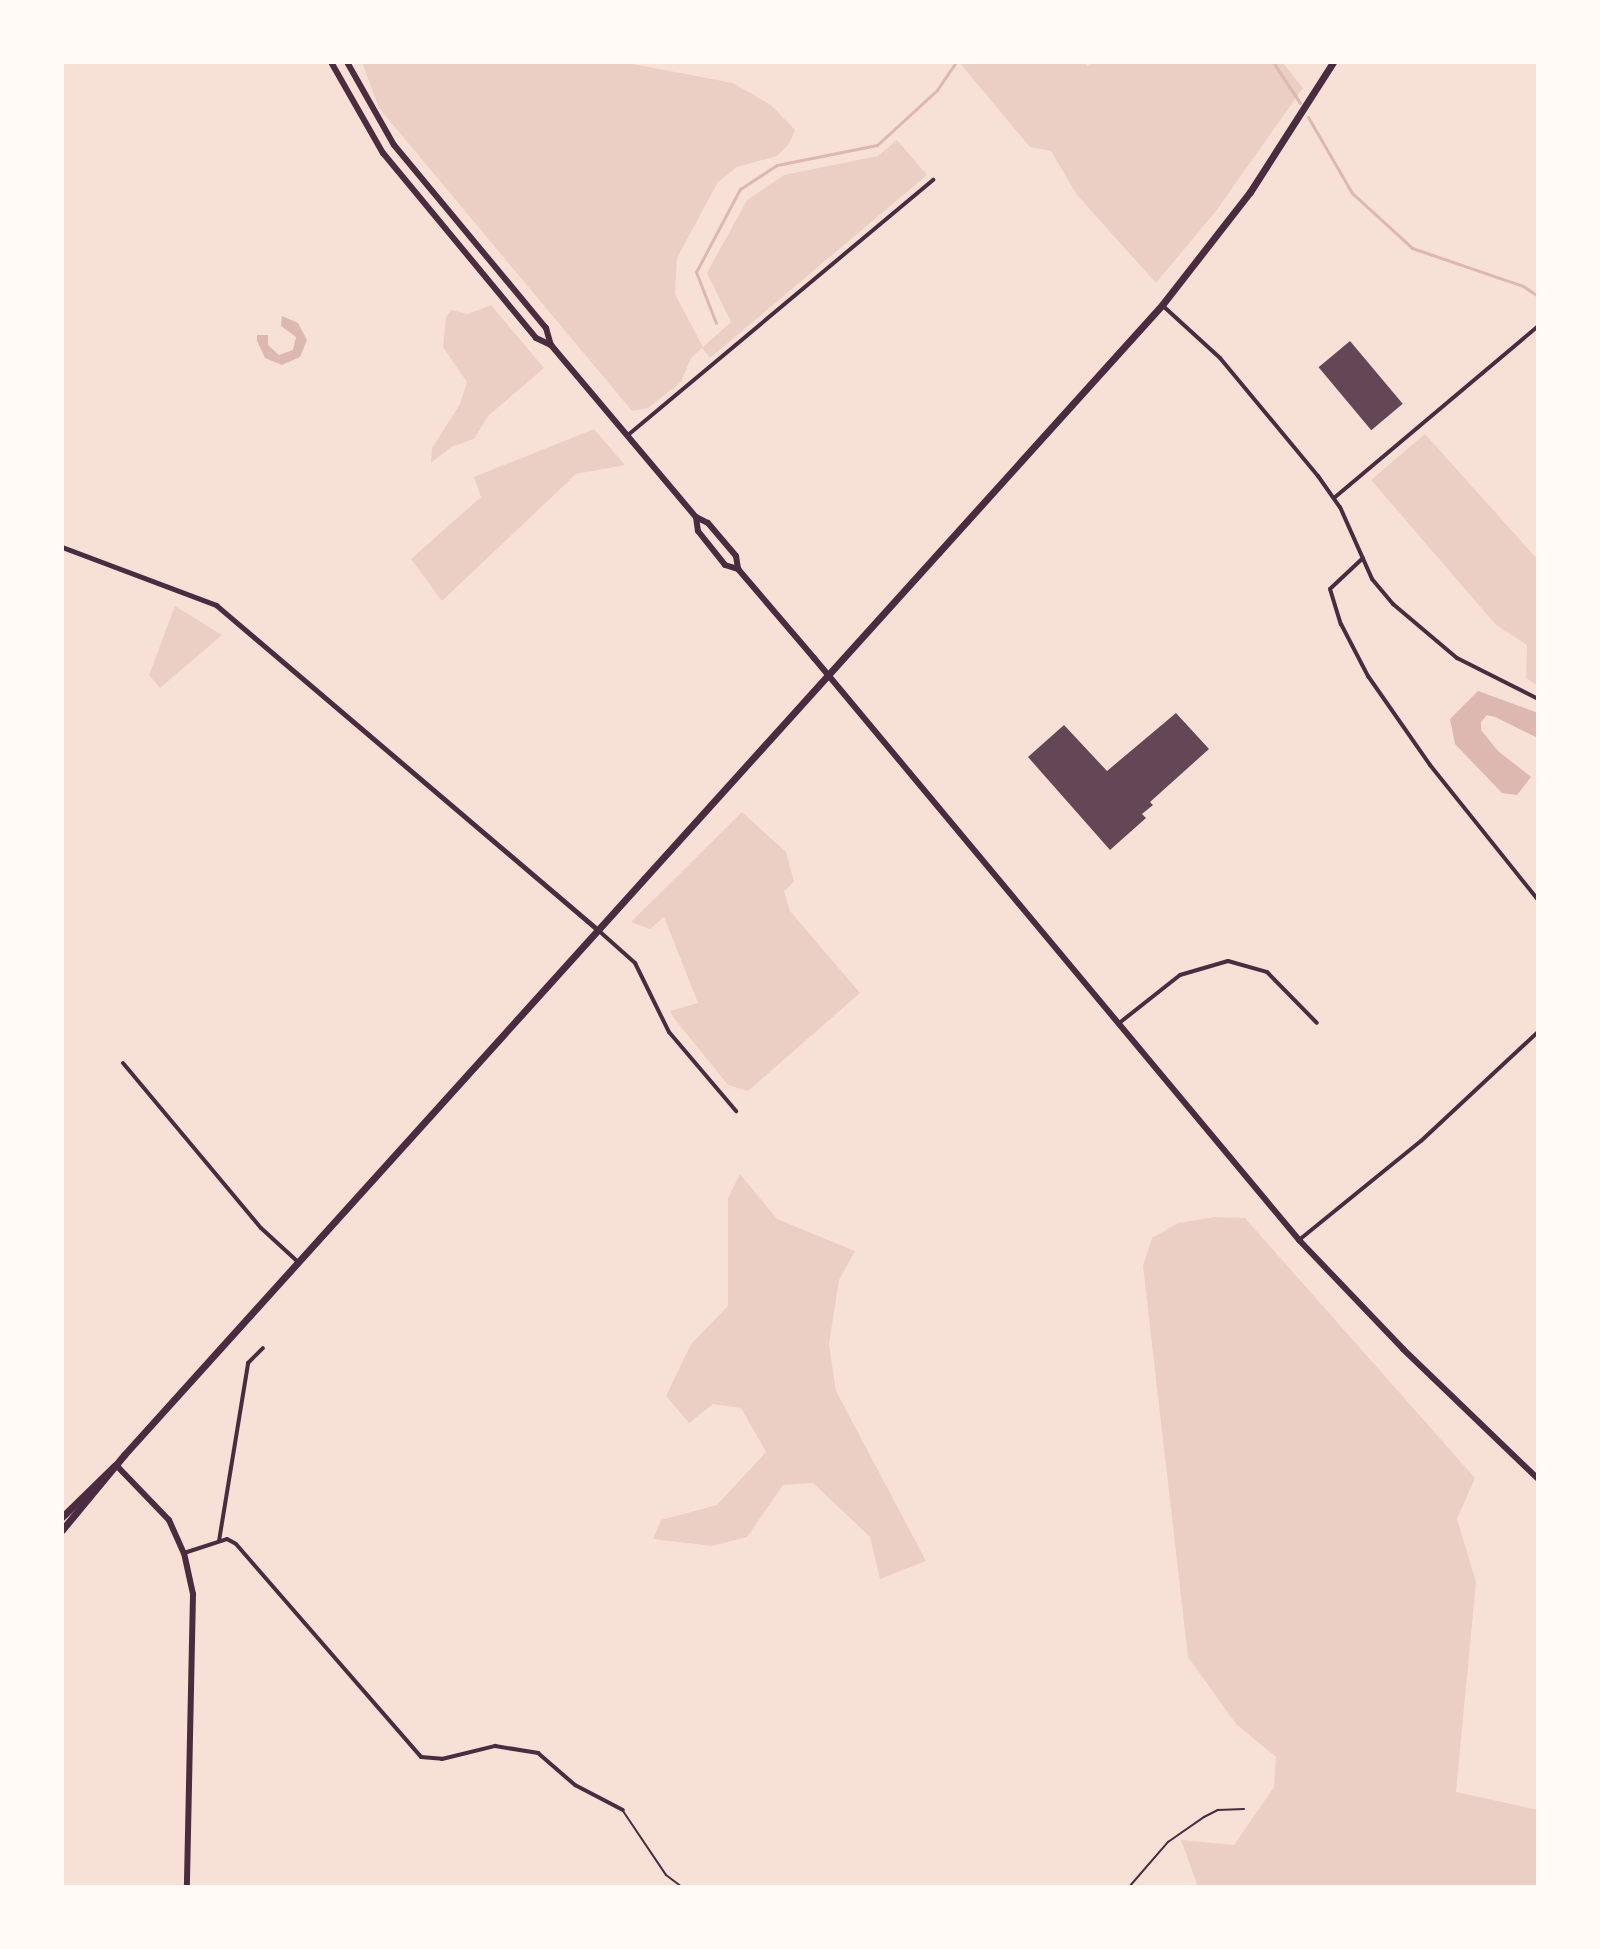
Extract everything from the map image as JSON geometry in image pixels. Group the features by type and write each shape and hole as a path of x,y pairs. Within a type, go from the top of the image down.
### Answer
{"highway":[{"path":"62,1530 116,1465 298,1262 1162,305 1250,192 1333,62"},
{"path":"62,1517 102,1473 116,1465"}],"main road":[{"path":"331,62 383,153 536,338 551,345"},
{"path":"347,62 394,145 546,328 551,345 696,517 708,523 736,556 738,569"},
{"path":"696,517 698,531 716,554 738,569 1299,1240 1392,1339 1538,1479"},
{"path":"116,1465 156,1503 184,1553 194,1605 187,1887"}],"street":[{"path":"627,436 933,180"},
{"path":"1162,305 1220,358 1334,498 1372,579 1393,604 1457,658 1538,699"},
{"path":"1334,498 1538,326"},
{"path":"62,547 216,605 635,963 669,1032 736,1111"},
{"path":"1363,558 1330,589 1341,624 1368,676 1430,765 1538,900"},
{"path":"1118,1024 1180,975 1228,961 1267,972 1317,1023"},
{"path":"1299,1240 1421,1141 1538,1032"},
{"path":"123,1063 261,1228 298,1262"},
{"path":"219,1541 248,1363 263,1348"},
{"path":"184,1553 219,1541 236,1544 421,1757 442,1759 495,1746 538,1753 575,1785 623,1810"}],"lane":[{"path":"1129,1887 1168,1842 1204,1817 1218,1810 1244,1809"},
{"path":"623,1810 666,1875 682,1887"}],"shaded area":[{"path":"362,62 622,62 733,83 771,105 795,130 789,144 777,156 737,167 718,182 677,258 675,294 703,347 731,322 707,273 747,200 784,175 878,156 897,140 927,175 710,358 702,348 691,358 681,382 648,408 632,411 379,108"},
{"path":"959,62 1083,62 1088,66 1094,62 1282,62 1303,88 1216,211 1156,283 1077,195 1051,151 1030,147"},
{"path":"491,305 544,368 488,416 474,439 451,447 431,463 432,448 460,404 467,382 443,347 446,317 451,310 468,314"},
{"path":"282,316 298,323 307,340 300,357 282,365 265,358 257,335 268,335 268,345 279,355 293,350 296,337 281,326"},
{"path":"594,429 625,465 576,474 442,601 411,559 481,497 474,477"},
{"path":"1425,434 1538,560 1538,686 1526,678 1527,645 1496,625 1371,480"},
{"path":"175,606 222,635 160,688 149,675"},
{"path":"1478,691 1538,713 1538,738 1495,717 1487,715 1481,722 1481,730 1498,751 1531,777 1517,795 1502,793 1455,744 1450,719"},
{"path":"742,812 786,852 794,882 784,891 790,911 860,993 748,1091 728,1085 670,1011 698,1003 664,917 650,929 631,922"},
{"path":"740,1174 777,1219 855,1251 839,1280 829,1344 836,1391 926,1561 880,1579 870,1537 813,1483 783,1485 747,1537 712,1546 653,1539 661,1520 717,1505 766,1452 741,1408 713,1404 689,1423 666,1396 691,1344 728,1306 728,1198"},
{"path":"1216,1217 1245,1218 1475,1478 1457,1519 1476,1582 1456,1792 1538,1810 1538,1887 1198,1887 1181,1840 1234,1845 1274,1787 1276,1757 1236,1724 1188,1657 1143,1266 1152,1238 1178,1223"}],"building":[{"path":"1350,341 1403,404 1371,430 1319,367"},
{"path":"1176,713 1209,749 1150,802 1153,805 1142,814 1146,818 1110,850 1028,757 1064,725 1107,771"}],"waterway":[{"path":"716,323 696,272 740,189 777,165 877,145 937,90 956,62"},
{"path":"1273,62 1300,103"},
{"path":"1308,117 1352,193 1412,248 1523,286 1538,296"}]}
